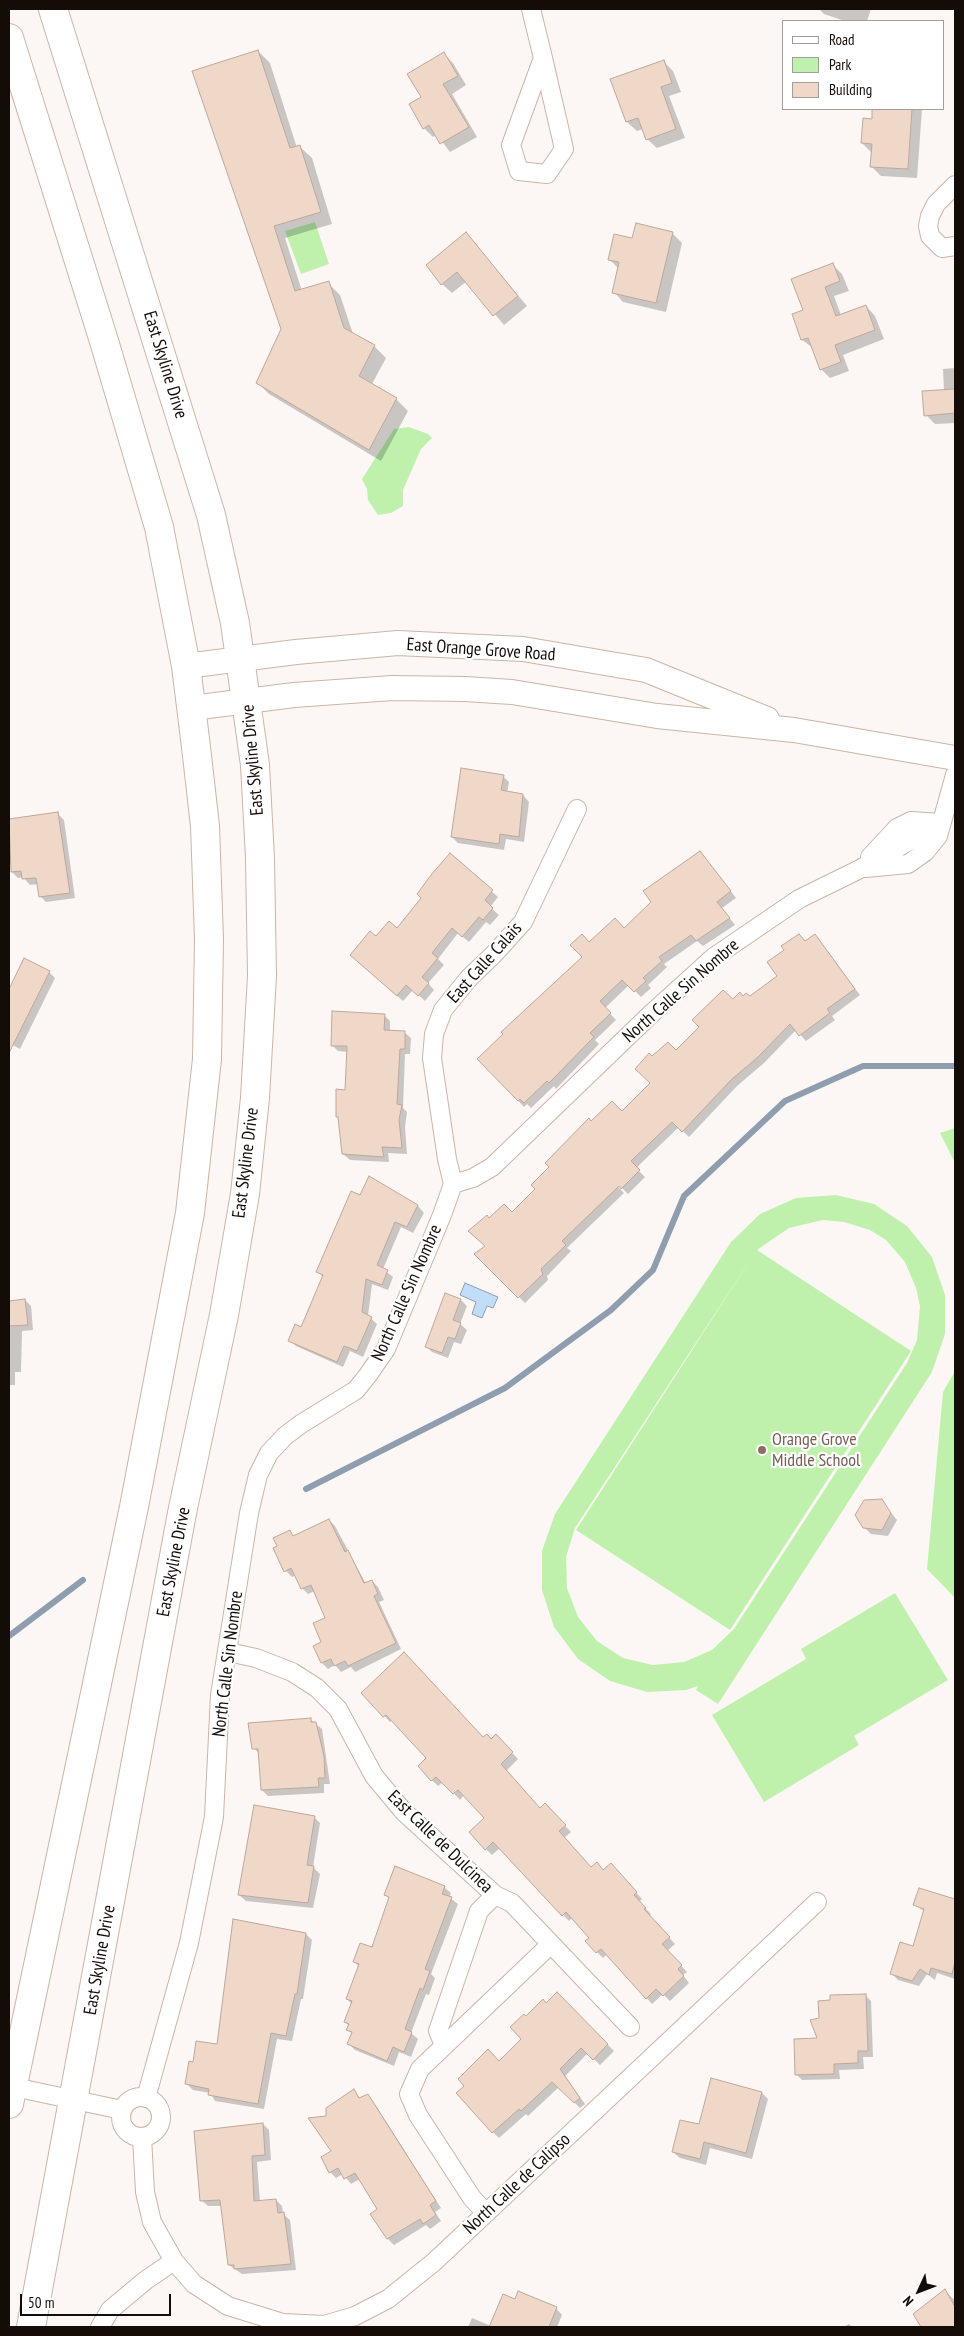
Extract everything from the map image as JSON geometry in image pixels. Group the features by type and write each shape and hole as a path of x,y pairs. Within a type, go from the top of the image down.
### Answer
{"main road":[{"name":"East Skyline Drive","path":"31,2327 182,1513 224,1314 245,1194 255,1098 262,976 256,784 248,700 211,515 52,9"},
{"path":"9,38 104,341 158,527 186,666 192,708 205,826 209,939 208,1059 190,1213 134,1507 10,2093"},
{"name":"East Orange Grove Road","path":"186,666 241,658 398,644 523,649 646,670 794,730"},
{"name":"East Orange Grove Road","path":"192,708 248,700 392,688 512,692 657,716 794,730 955,758"}],"street":[{"path":"531,9 543,58 564,149 547,174 519,171 510,145 543,58"},
{"path":"955,185 936,204 930,216 928,226 930,236 942,248 955,246"},
{"name":"North Calle Sin Nombre","path":"146,2098 189,1943 214,1817 220,1695 249,1513 262,1468 269,1453 285,1436 356,1390 386,1349 453,1184 473,1178 492,1167 651,1014 714,958 799,899 860,869 908,864 918,859 938,836 940,823 947,811 955,775"},
{"name":"East Calle Calais","path":"453,1184 447,1159 432,1058 434,1034 443,1010 469,978 523,922 577,809"},
{"name":"North Calle Sin Nombre","path":"860,869 897,828 911,821 940,823"},
{"name":"East Calle de Dulcinea","path":"228,1652 256,1658 292,1672 317,1688 338,1709 374,1776 404,1812 495,1895 512,1903 630,2027"},
{"path":"444,2045 438,2031 441,2021 480,1911 495,1895"},
{"name":"North Calle de Calipso","path":"174,2261 194,2284 228,2306 283,2323 324,2325 355,2316 388,2299 434,2262 817,1902"},
{"path":"486,2213 466,2189 418,2114 408,2094 420,2069 551,1944"},
{"path":"10,2093 74,2100 122,2110"},
{"path":"140,2097 146,2098 156,2104 161,2116 160,2122 153,2133 142,2137 125,2129 122,2123 122,2110 129,2101 140,2097"},
{"path":"100,2327 110,2310 146,2280 174,2261 152,2222 145,2192 142,2137"}],"green space":[{"path":"315,222 329,264 301,274 285,231"},
{"path":"409,427 428,434 432,438 421,449 403,490 403,506 391,513 378,515 368,500 367,489 362,479 394,429"},
{"path":"955,1128 955,1163 940,1133"},
{"path":"836,1195 874,1204 907,1226 932,1257 945,1295 945,1334 932,1372 718,1704 696,1690 698,1686 686,1690 647,1692 610,1681 578,1659 554,1627 542,1590 542,1551 555,1514 731,1242 760,1214 796,1198","holes":["823,1220 844,1222 870,1230 886,1240 905,1262 916,1288 920,1306 917,1340 907,1363 734,1629 712,1650 684,1662 653,1665 623,1658 597,1641 578,1617 567,1588 566,1557 575,1528 756,1251 576,1530 730,1630 911,1351 757,1250 789,1228"]},
{"path":"955,1371 955,1598 927,1569 943,1392"},
{"path":"895,1593 948,1680 854,1736 859,1745 764,1802 712,1715 806,1659 801,1649"}],"water":[{"path":"465,1283 498,1297 493,1308 487,1306 482,1318 472,1314 476,1302 460,1295"}],"building":[{"path":"258,50 290,148 300,145 321,212 274,226 295,291 329,281 344,328 375,345 359,376 397,398 369,450 256,383 281,329 192,71"},
{"path":"444,52 458,76 443,84 469,127 440,144 429,125 423,129 409,104 421,97 407,74"},
{"path":"664,60 672,83 661,87 676,129 646,140 638,118 626,122 610,79"},
{"path":"872,110 912,110 908,169 870,167 872,144 861,143 863,118 872,119"},
{"path":"636,223 673,232 656,303 612,293 619,262 608,260 614,234 632,238"},
{"path":"466,232 518,296 493,316 457,272 441,285 426,265"},
{"path":"833,263 840,281 825,287 836,316 866,305 875,330 835,345 841,362 820,370 808,338 801,340 792,314 803,310 791,279"},
{"path":"955,389 955,413 924,416 922,391"},
{"path":"461,768 504,775 501,790 523,794 519,837 500,834 499,844 451,837"},
{"path":"58,812 70,893 39,897 36,878 22,879 21,871 11,872 9,819"},
{"path":"700,851 731,891 717,902 730,918 696,941 691,935 659,957 662,961 643,978 646,981 634,992 622,980 600,1001 611,1013 590,1033 594,1037 549,1083 547,1081 524,1103 520,1099 518,1101 477,1059 503,1034 501,1032 582,957 570,945 582,934 589,942 615,918 624,928 651,902 643,891"},
{"path":"450,853 493,890 485,900 493,908 483,920 479,917 462,937 452,928 432,953 438,958 422,977 429,983 418,996 406,985 397,996 350,955 370,931 376,936 389,921 397,928 421,898 417,894"},
{"path":"799,934 805,941 815,934 855,989 827,1009 830,1013 799,1036 790,1024 758,1057 731,1080 682,1132 672,1122 631,1161 640,1170 621,1189 619,1186 562,1241 566,1245 541,1269 543,1274 518,1298 474,1254 485,1246 468,1231 487,1215 489,1218 504,1204 512,1212 535,1189 531,1185 549,1167 545,1163 589,1118 591,1121 612,1101 622,1111 650,1083 635,1069 649,1053 652,1056 668,1042 676,1050 699,1027 692,1020 723,990 733,999 740,992 743,996 746,993 750,996 777,976 767,962 784,950 781,946"},
{"path":"24,958 50,971 9,1053 9,989"},
{"path":"332,1011 385,1014 384,1030 405,1031 405,1049 400,1049 397,1104 402,1105 399,1120 402,1148 382,1147 384,1157 342,1154 338,1117 336,1117 336,1089 345,1090 347,1046 331,1046"},
{"path":"369,1176 418,1205 407,1227 395,1222 377,1265 388,1270 382,1285 366,1279 362,1312 372,1317 357,1351 344,1346 337,1362 288,1341 295,1324 301,1327 323,1275 316,1272 351,1191 360,1195"},
{"path":"445,1293 461,1299 453,1320 461,1323 455,1339 448,1337 442,1353 425,1347"},
{"path":"25,1299 28,1325 9,1326 9,1301"},
{"path":"882,1499 891,1513 882,1530 863,1528 855,1515 864,1500"},
{"path":"329,1519 345,1552 348,1550 364,1583 372,1580 378,1594 374,1596 396,1643 348,1666 345,1661 334,1666 331,1659 321,1663 313,1646 321,1642 313,1623 325,1618 311,1585 301,1589 291,1568 284,1572 273,1548 277,1546 273,1538 290,1530 293,1536"},
{"path":"404,1652 483,1737 487,1734 491,1739 496,1734 513,1752 501,1764 540,1808 545,1803 566,1825 559,1831 591,1867 597,1862 603,1870 611,1863 637,1892 634,1895 646,1908 644,1909 670,1937 662,1944 682,1965 678,1969 684,1976 663,1996 656,1989 646,1999 601,1949 596,1953 585,1941 589,1938 566,1912 562,1916 493,1842 485,1850 469,1832 484,1818 458,1790 453,1794 436,1777 431,1781 418,1766 426,1758 386,1715 383,1717 361,1693"},
{"path":"311,1718 311,1722 316,1722 324,1756 325,1778 318,1778 319,1787 261,1790 258,1749 252,1749 248,1723"},
{"path":"254,1805 315,1816 307,1865 314,1866 308,1903 238,1895"},
{"path":"395,1866 445,1886 442,1894 452,1897 425,1969 430,1971 423,1990 420,1988 405,2029 412,2032 404,2052 393,2047 387,2061 347,2044 352,2032 346,2030 349,2024 344,2022 352,2001 346,1999 359,1964 353,1962 360,1943 372,1947 389,1897 384,1895"},
{"path":"919,1888 955,1899 955,1962 952,1974 931,1968 929,1975 920,1969 912,1981 890,1974 900,1942 913,1946 924,1909 913,1905"},
{"path":"233,1919 306,1933 297,1994 295,1994 286,2036 271,2033 258,2104 208,2095 209,2089 185,2084 189,2061 193,2062 196,2041 217,2044"},
{"path":"557,1992 608,2044 593,2060 581,2048 560,2069 580,2098 574,2103 552,2082 521,2111 519,2109 492,2133 456,2093 464,2086 458,2079 488,2049 499,2061 521,2039 510,2027 524,2014 526,2016 543,1999 546,2003"},
{"path":"866,1994 868,2051 858,2051 858,2063 834,2064 834,2074 795,2075 794,2039 817,2038 810,2020 819,2018 818,2001 830,2000 830,1995"},
{"path":"711,2078 762,2092 746,2153 704,2142 700,2159 672,2152 680,2120 699,2124"},
{"path":"354,2089 359,2098 368,2094 436,2201 430,2205 436,2215 423,2224 420,2219 387,2239 370,2214 377,2209 355,2173 344,2179 338,2168 329,2173 321,2157 331,2151 308,2118 326,2116 326,2108"},
{"path":"263,2123 265,2155 252,2156 254,2201 276,2199 278,2213 284,2212 291,2264 234,2269 234,2265 228,2265 220,2200 200,2201 194,2131"},
{"path":"945,2289 955,2307 955,2327 921,2327 913,2314"},
{"path":"518,2291 557,2307 549,2327 489,2327 503,2294 515,2299"}],"waterway":[{"path":"306,1489 505,1388 611,1310 653,1270 684,1196 785,1101 863,1066 955,1066"},
{"path":"9,1636 83,1580"}],"place":[{"name":"Orange Grove Middle School","path":"762,1450"}]}
